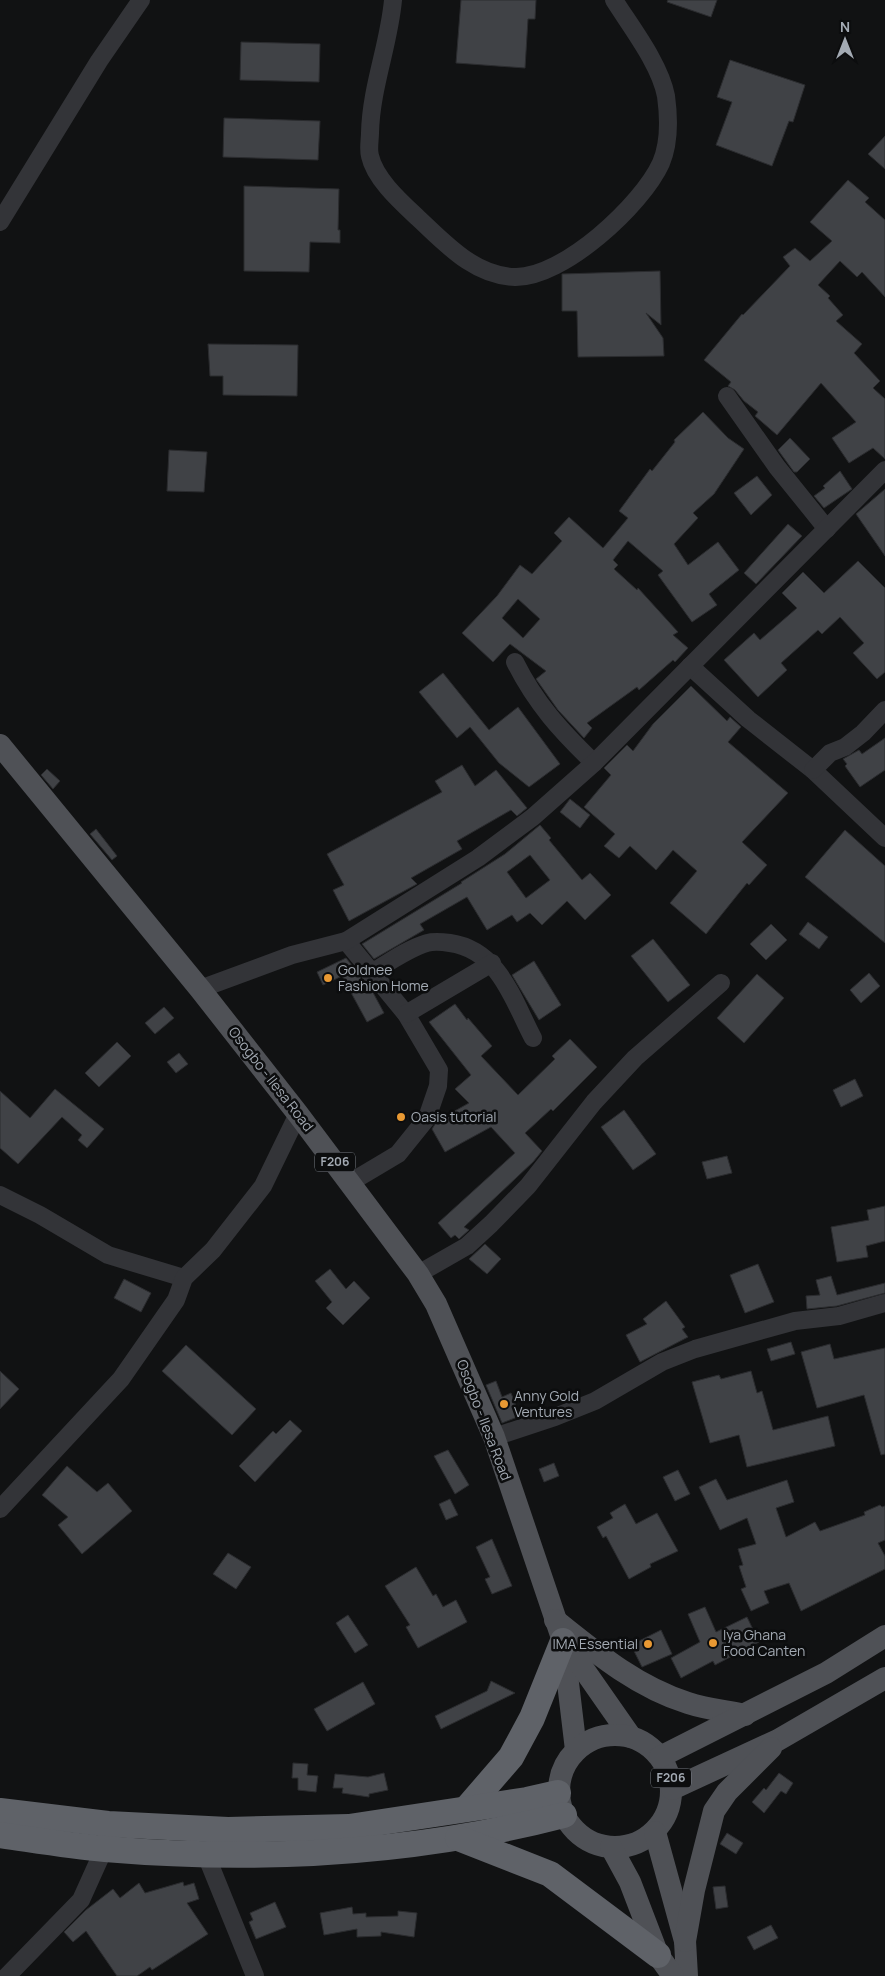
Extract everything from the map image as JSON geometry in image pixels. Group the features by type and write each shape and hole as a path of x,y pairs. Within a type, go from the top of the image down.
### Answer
{"highway":[{"path":"467,1808 511,1757 532,1718 559,1630"},
{"path":"0,1811 108,1824 228,1830 349,1827 467,1808 561,1804"},
{"path":"0,1835 104,1849 206,1855 314,1854 421,1844 523,1826 561,1804"},
{"path":"458,1838 550,1874 658,1955"}],"main road":[{"name":"Osogbo - Ilesa Road","path":"0,745 200,989 298,1114 351,1182 418,1274 436,1304 494,1437 559,1630 576,1750"},
{"name":"Osogbo - Ilesa Road","path":"559,1630 631,1737"},
{"path":"559,1630 643,1685 689,1703 745,1715"},
{"path":"660,1756 826,1673 885,1636"},
{"path":"672,1789 778,1740 885,1678"},
{"name":"F206","path":"608,1735 631,1737 647,1744 660,1756 669,1772 672,1789 668,1812 654,1832 634,1844 611,1847 588,1841 574,1830 561,1804 563,1769 576,1750 596,1738 608,1735"},
{"path":"685,1941 694,1890 714,1811 727,1792 778,1740"},
{"path":"654,1832 685,1941 688,1976"},
{"path":"611,1847 630,1882 658,1955 673,1976"}],"street":[{"path":"0,222 99,61 141,0"},
{"path":"393,0 391,24 376,80 370,121 369,155 374,169 409,210 469,264 490,272 514,277 535,275 556,266 591,242 636,201 649,185 661,162 667,142 665,95 660,76 614,0"},
{"path":"727,396 777,466 826,529"},
{"path":"200,989 292,956 346,941 478,858 534,817 594,763 885,470"},
{"path":"515,662 529,690 563,733 594,763"},
{"path":"690,666 748,720 813,770 885,838"},
{"path":"813,770 830,753 845,747 863,733 885,710"},
{"path":"346,941 370,974 406,1014 439,1070 435,1097 427,1118 398,1154 351,1182"},
{"path":"370,974 429,942 462,945 474,949 492,963 534,1038"},
{"path":"406,1014 492,963"},
{"path":"418,1274 467,1246 491,1224 528,1186 594,1102 636,1058 722,983"},
{"path":"0,1509 121,1379 176,1300 184,1278 213,1250 264,1186 298,1114"},
{"path":"0,1195 40,1215 108,1255 184,1278"},
{"path":"494,1437 556,1417 596,1401 662,1362 695,1349 795,1321 838,1316 885,1304"},
{"path":"7,1976 81,1900 104,1849"},
{"path":"206,1855 255,1976"}],"building":[{"path":"461,0 536,0 535,19 528,19 525,68 456,63"},
{"path":"668,0 717,0 711,17 667,2"},
{"path":"241,42 320,44 319,82 240,80"},
{"path":"730,60 805,85 793,122 789,121 772,166 716,145 732,102 717,97"},
{"path":"224,118 320,121 318,160 223,157"},
{"path":"885,136 885,169 868,154"},
{"path":"848,180 869,198 865,202 885,220 885,297 862,272 857,277 840,261 818,285 830,296 828,298 843,315 836,321 862,344 854,353 880,381 873,388 885,399 885,459 873,448 849,463 832,438 856,422 821,383 777,435 755,416 758,412 744,401 735,390 728,386 731,382 704,360 742,314 790,266 783,257 795,248 810,261 832,241 810,222"},
{"path":"244,186 339,189 338,230 340,230 340,243 310,242 309,272 244,271"},
{"path":"660,271 661,325 646,313 663,338 664,356 578,357 577,311 562,311 562,274"},
{"path":"208,344 298,345 297,396 223,395 223,376 210,376"},
{"path":"703,412 728,438 744,449 714,494 693,513 698,518 674,544 688,565 718,542 739,570 709,594 717,605 692,622 658,575 663,571 628,541 613,560 618,565 614,569 637,590 638,588 678,632 673,635 688,648 675,662 673,660 639,690 637,687 587,723 592,728 584,738 558,710 536,679 546,671 510,644 493,662 462,633 497,596 520,565 532,574 562,541 554,533 569,517 603,548 628,518 619,511 650,469 652,471 675,442 674,440","holes":["518,599 540,619 523,638 502,618"]},
{"path":"790,438 810,459 797,472 794,472 778,450"},
{"path":"169,450 207,452 204,492 167,491"},
{"path":"840,471 852,489 824,508 814,496 825,488 823,486"},
{"path":"757,476 772,495 751,515 734,493"},
{"path":"885,489 885,556 856,514"},
{"path":"788,524 802,536 756,584 744,573"},
{"path":"858,561 885,588 885,672 877,679 853,653 864,643 840,617 822,634 818,630 781,663 787,670 758,697 724,660 754,633 760,640 797,608 782,593 803,572 824,593"},
{"path":"443,673 489,730 518,707 560,764 529,787 499,763 470,727 457,738 419,692"},
{"path":"691,686 727,721 730,717 741,727 728,742 788,793 742,842 767,865 749,885 747,883 706,934 670,903 697,871 673,850 656,870 630,846 619,858 604,846 615,834 584,807 611,775 604,768 627,745 633,751 653,724"},
{"path":"885,738 885,770 860,787 845,766 847,764 843,759 859,750 862,754"},
{"path":"462,765 475,786 496,770 527,808 517,816 511,810 457,841 462,849 411,878 417,884 349,921 333,890 344,885 327,854 442,792 435,781"},
{"path":"47,769 60,781 53,789 41,775"},
{"path":"570,799 590,815 580,828 560,812"},
{"path":"540,825 551,838 549,840 582,880 590,873 611,895 585,920 567,901 542,925 530,913 517,922 512,915 487,930 467,897 420,924 424,930 374,959 362,944 462,883 505,854","holes":["530,855 550,880 526,898 507,872"]},
{"path":"96,829 117,856 112,860 90,834"},
{"path":"845,830 885,866 885,943 805,877"},
{"path":"808,922 828,937 819,949 799,934"},
{"path":"771,924 787,940 766,960 750,944"},
{"path":"653,939 690,985 668,1002 631,956"},
{"path":"346,958 359,974 361,980 370,987 384,1013 367,1022 342,976 323,985 317,972"},
{"path":"534,961 561,1005 539,1020 512,975"},
{"path":"869,973 880,986 861,1003 850,990"},
{"path":"757,974 784,998 744,1043 717,1018"},
{"path":"455,1004 467,1020 468,1018 492,1046 481,1056 518,1095 555,1059 552,1056 570,1039 597,1067 553,1111 551,1109 525,1133 542,1151 533,1162 464,1227 469,1230 459,1239 455,1235 451,1238 438,1223 515,1153 491,1127 445,1152 432,1129 437,1121 469,1103 455,1089 471,1075 429,1022"},
{"path":"164,1007 174,1018 155,1034 145,1023"},
{"path":"117,1042 131,1056 99,1087 85,1073"},
{"path":"179,1053 188,1064 176,1073 167,1062"},
{"path":"855,1079 863,1096 841,1107 833,1090"},
{"path":"55,1089 104,1129 87,1148 78,1140 82,1135 62,1117 18,1164 0,1148 0,1091 30,1118"},
{"path":"624,1110 656,1154 633,1170 601,1127"},
{"path":"727,1156 732,1173 707,1179 702,1162"},
{"path":"885,1206 885,1241 866,1246 868,1257 837,1262 831,1227 869,1220 867,1210"},
{"path":"485,1244 501,1259 487,1274 469,1259"},
{"path":"758,1264 774,1302 745,1313 730,1275"},
{"path":"330,1269 346,1289 354,1281 370,1298 343,1325 326,1308 332,1302 315,1281"},
{"path":"831,1276 837,1295 885,1283 885,1293 837,1306 807,1309 806,1296 820,1295 816,1280"},
{"path":"124,1279 151,1293 141,1312 114,1298"},
{"path":"666,1301 685,1327 682,1329 688,1337 640,1362 626,1335 647,1324 643,1319"},
{"path":"791,1342 795,1354 771,1361 767,1349"},
{"path":"830,1344 834,1359 885,1348 885,1454 881,1455 864,1395 817,1408 801,1352"},
{"path":"186,1345 256,1409 232,1435 162,1371"},
{"path":"0,1371 19,1389 0,1409"},
{"path":"751,1371 757,1393 762,1391 773,1430 828,1416 835,1446 747,1467 739,1435 710,1443 692,1382 719,1375 721,1379"},
{"name":"Anny Gold Ventures","path":"496,1381 502,1397 511,1393 520,1416 502,1423 486,1385"},
{"path":"290,1420 302,1431 255,1482 239,1466 273,1431 276,1434"},
{"path":"448,1450 469,1485 455,1494 434,1456"},
{"path":"554,1463 559,1476 544,1482 539,1469"},
{"path":"67,1466 97,1492 108,1483 132,1511 82,1554 58,1525 68,1517 42,1495"},
{"path":"678,1470 690,1494 675,1501 663,1477"},
{"path":"716,1479 727,1500 787,1480 794,1502 776,1508 786,1537 815,1522 820,1531 865,1515 864,1512 880,1505 882,1507 885,1506 885,1540 878,1543 885,1556 885,1569 801,1611 789,1583 764,1591 769,1603 751,1611 741,1589 746,1587 739,1566 743,1565 738,1549 756,1544 747,1518 720,1530 699,1487"},
{"path":"450,1499 458,1515 446,1520 439,1504"},
{"path":"625,1504 636,1524 657,1513 678,1551 650,1564 651,1567 629,1579 606,1536 603,1538 597,1527 613,1518 610,1513"},
{"path":"492,1539 512,1586 492,1594 485,1579 490,1577 476,1547"},
{"path":"228,1553 251,1567 236,1589 213,1574"},
{"path":"416,1567 433,1596 436,1594 443,1607 456,1600 467,1622 418,1648 406,1627 410,1625 385,1586"},
{"path":"705,1607 716,1632 747,1617 759,1642 715,1665 713,1661 681,1678 671,1658 700,1642 688,1614"},
{"path":"348,1615 368,1645 355,1653 336,1623"},
{"path":"661,1630 672,1654 642,1667 631,1645"},
{"path":"491,1681 515,1693 441,1729 435,1716 487,1691"},
{"path":"363,1682 375,1704 327,1731 314,1709"},
{"path":"293,1763 308,1764 307,1775 318,1776 316,1792 298,1790 298,1778 292,1778"},
{"path":"384,1773 388,1790 369,1794 369,1797 342,1793 343,1788 333,1788 335,1774 368,1777"},
{"path":"779,1773 793,1783 786,1794 781,1791 764,1813 752,1802 764,1788 766,1790"},
{"path":"727,1833 743,1843 736,1854 720,1844"},
{"path":"183,1882 184,1886 194,1883 199,1899 187,1903 208,1934 152,1970 150,1967 137,1976 117,1976 86,1931 73,1942 64,1932 86,1910 113,1889 120,1898 139,1883 145,1893"},
{"path":"725,1886 728,1907 716,1909 713,1887"},
{"path":"275,1902 286,1927 256,1939 249,1922 253,1920 250,1913"},
{"path":"352,1907 353,1914 366,1913 366,1917 398,1916 398,1911 417,1913 414,1937 381,1932 381,1936 357,1937 357,1929 324,1935 320,1913"},
{"path":"771,1925 778,1938 754,1950 747,1937"}],"place":[{"name":"Goldnee Fashion Home","path":"328,978"},
{"name":"Oasis tutorial","path":"401,1117"},
{"name":"Anny Gold Ventures","path":"504,1404"},
{"name":"Iya Ghana Food Canten","path":"713,1643"},
{"name":"IMA Essential","path":"648,1644"}]}
